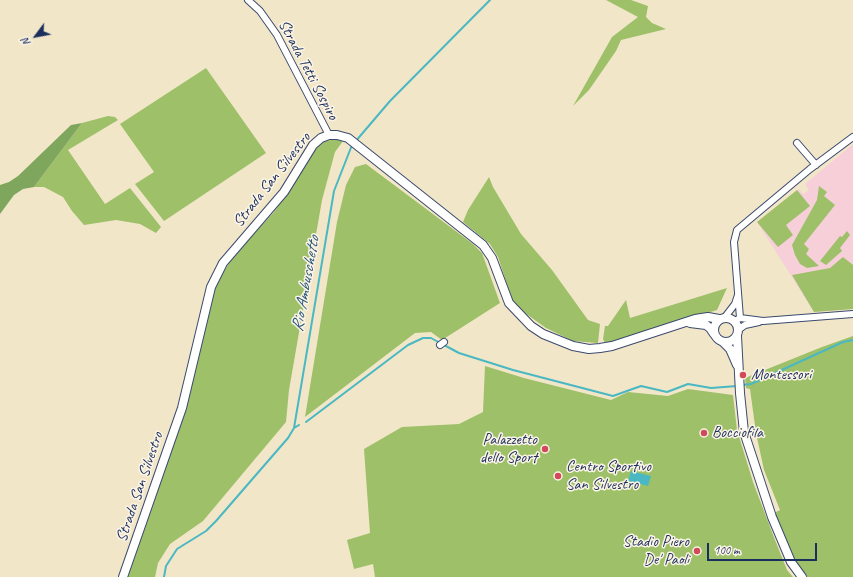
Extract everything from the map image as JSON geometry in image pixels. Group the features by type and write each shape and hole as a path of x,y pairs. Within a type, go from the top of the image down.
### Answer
{"street":[{"name":"Strada Tetti Sospiro","path":"248,0 260,11 277,35 329,135"},
{"name":"Strada San Silvestro","path":"123,577 182,408 211,287 223,263 284,192 313,145 321,138 337,134 348,138 483,245 492,258 509,303 531,326 543,334 573,346 589,349 612,346 695,319 708,317 722,318"},
{"path":"802,577 791,562 758,476 744,432 738,369 738,295 734,242 737,230 816,165 853,137"},
{"path":"797,143 816,165"},
{"path":"738,295 735,304 714,326 714,334 733,354 738,369"},
{"path":"738,326 762,321 853,314"},
{"path":"722,318 738,326 745,326 762,321"},
{"name":"Strada San Silvestro","path":"685,322 706,325 714,334"},
{"path":"723,342 731,341 738,326"}],"shaded area":[{"path":"853,144 853,309 814,312 757,222 799,189 803,194 809,190 805,184"}],"green space":[{"path":"606,0 631,0 648,6 646,17 652,23 666,29 621,40 616,51 589,90 573,106 612,37 638,17"},
{"path":"206,68 266,153 164,221 135,184 154,172 120,124"},
{"path":"108,116 115,117 118,120 68,150 105,204 130,188 161,227 156,233 140,224 116,220 84,225 63,197 44,187 34,187 82,123"},
{"path":"82,123 34,187 23,189 14,195 0,214 0,185 9,182 18,176 71,125"},
{"path":"335,139 343,141 335,152 322,200 289,390 286,422 203,521 170,544 158,563 155,577 127,577 217,281 237,252 274,212 315,148 323,142"},
{"path":"366,164 473,244 482,253 500,303 442,340 431,332 415,333 305,417 337,222 346,185 355,167"},
{"path":"489,177 493,187 521,234 552,270 588,320 600,324 598,343 573,341 546,328 525,313 512,300 498,257 490,244 463,222 468,210"},
{"path":"819,186 827,192 824,196 835,205 804,244 809,249 806,254 819,266 807,268 800,264 792,245 817,200"},
{"path":"797,190 810,206 786,225 793,235 778,247 757,222"},
{"path":"847,231 850,235 840,248 842,251 826,265 820,261 840,236 842,237"},
{"path":"843,257 853,265 853,309 814,312 792,275 830,268"},
{"path":"727,288 717,310 610,342 605,343 603,339 605,326 608,326 626,300 630,318"},
{"path":"853,336 853,577 807,577 795,564 774,513 780,510 764,470 756,433 750,389 746,388 745,378"},
{"name":"Centro Sportivo San Silvestro","path":"485,366 524,378 611,400 628,392 668,396 688,389 733,395 737,430 753,482 787,570 793,577 375,577 373,564 354,569 347,540 370,533 364,449 402,427 459,424 483,412"}],"water":[{"path":"631,471 651,476 648,486 628,481"}],"waterway":[{"name":"Rio Ambuschetto","path":"355,142 390,101 490,0"},
{"name":"Rio Ambuschetto","path":"164,577 166,566 177,549 206,531 216,521 288,438 294,428 334,191 352,145"},
{"path":"306,422 408,345 423,338 431,338 440,343"},
{"path":"742,385 751,384 843,342 853,340"},
{"path":"444,345 459,353 513,370 613,396 641,386 667,392 688,384 711,388 737,386"},
{"name":"Rio Ambuschetto","path":"294,428 299,425"}],"place":[{"name":"Montessori","path":"743,375"},
{"name":"Bocciofila","path":"704,433"},
{"name":"Palazzetto dello Sport","path":"545,449"},
{"name":"Centro Sportivo San Silvestro","path":"558,476"},
{"name":"Stadio Piero De' Paoli","path":"697,551"}]}
